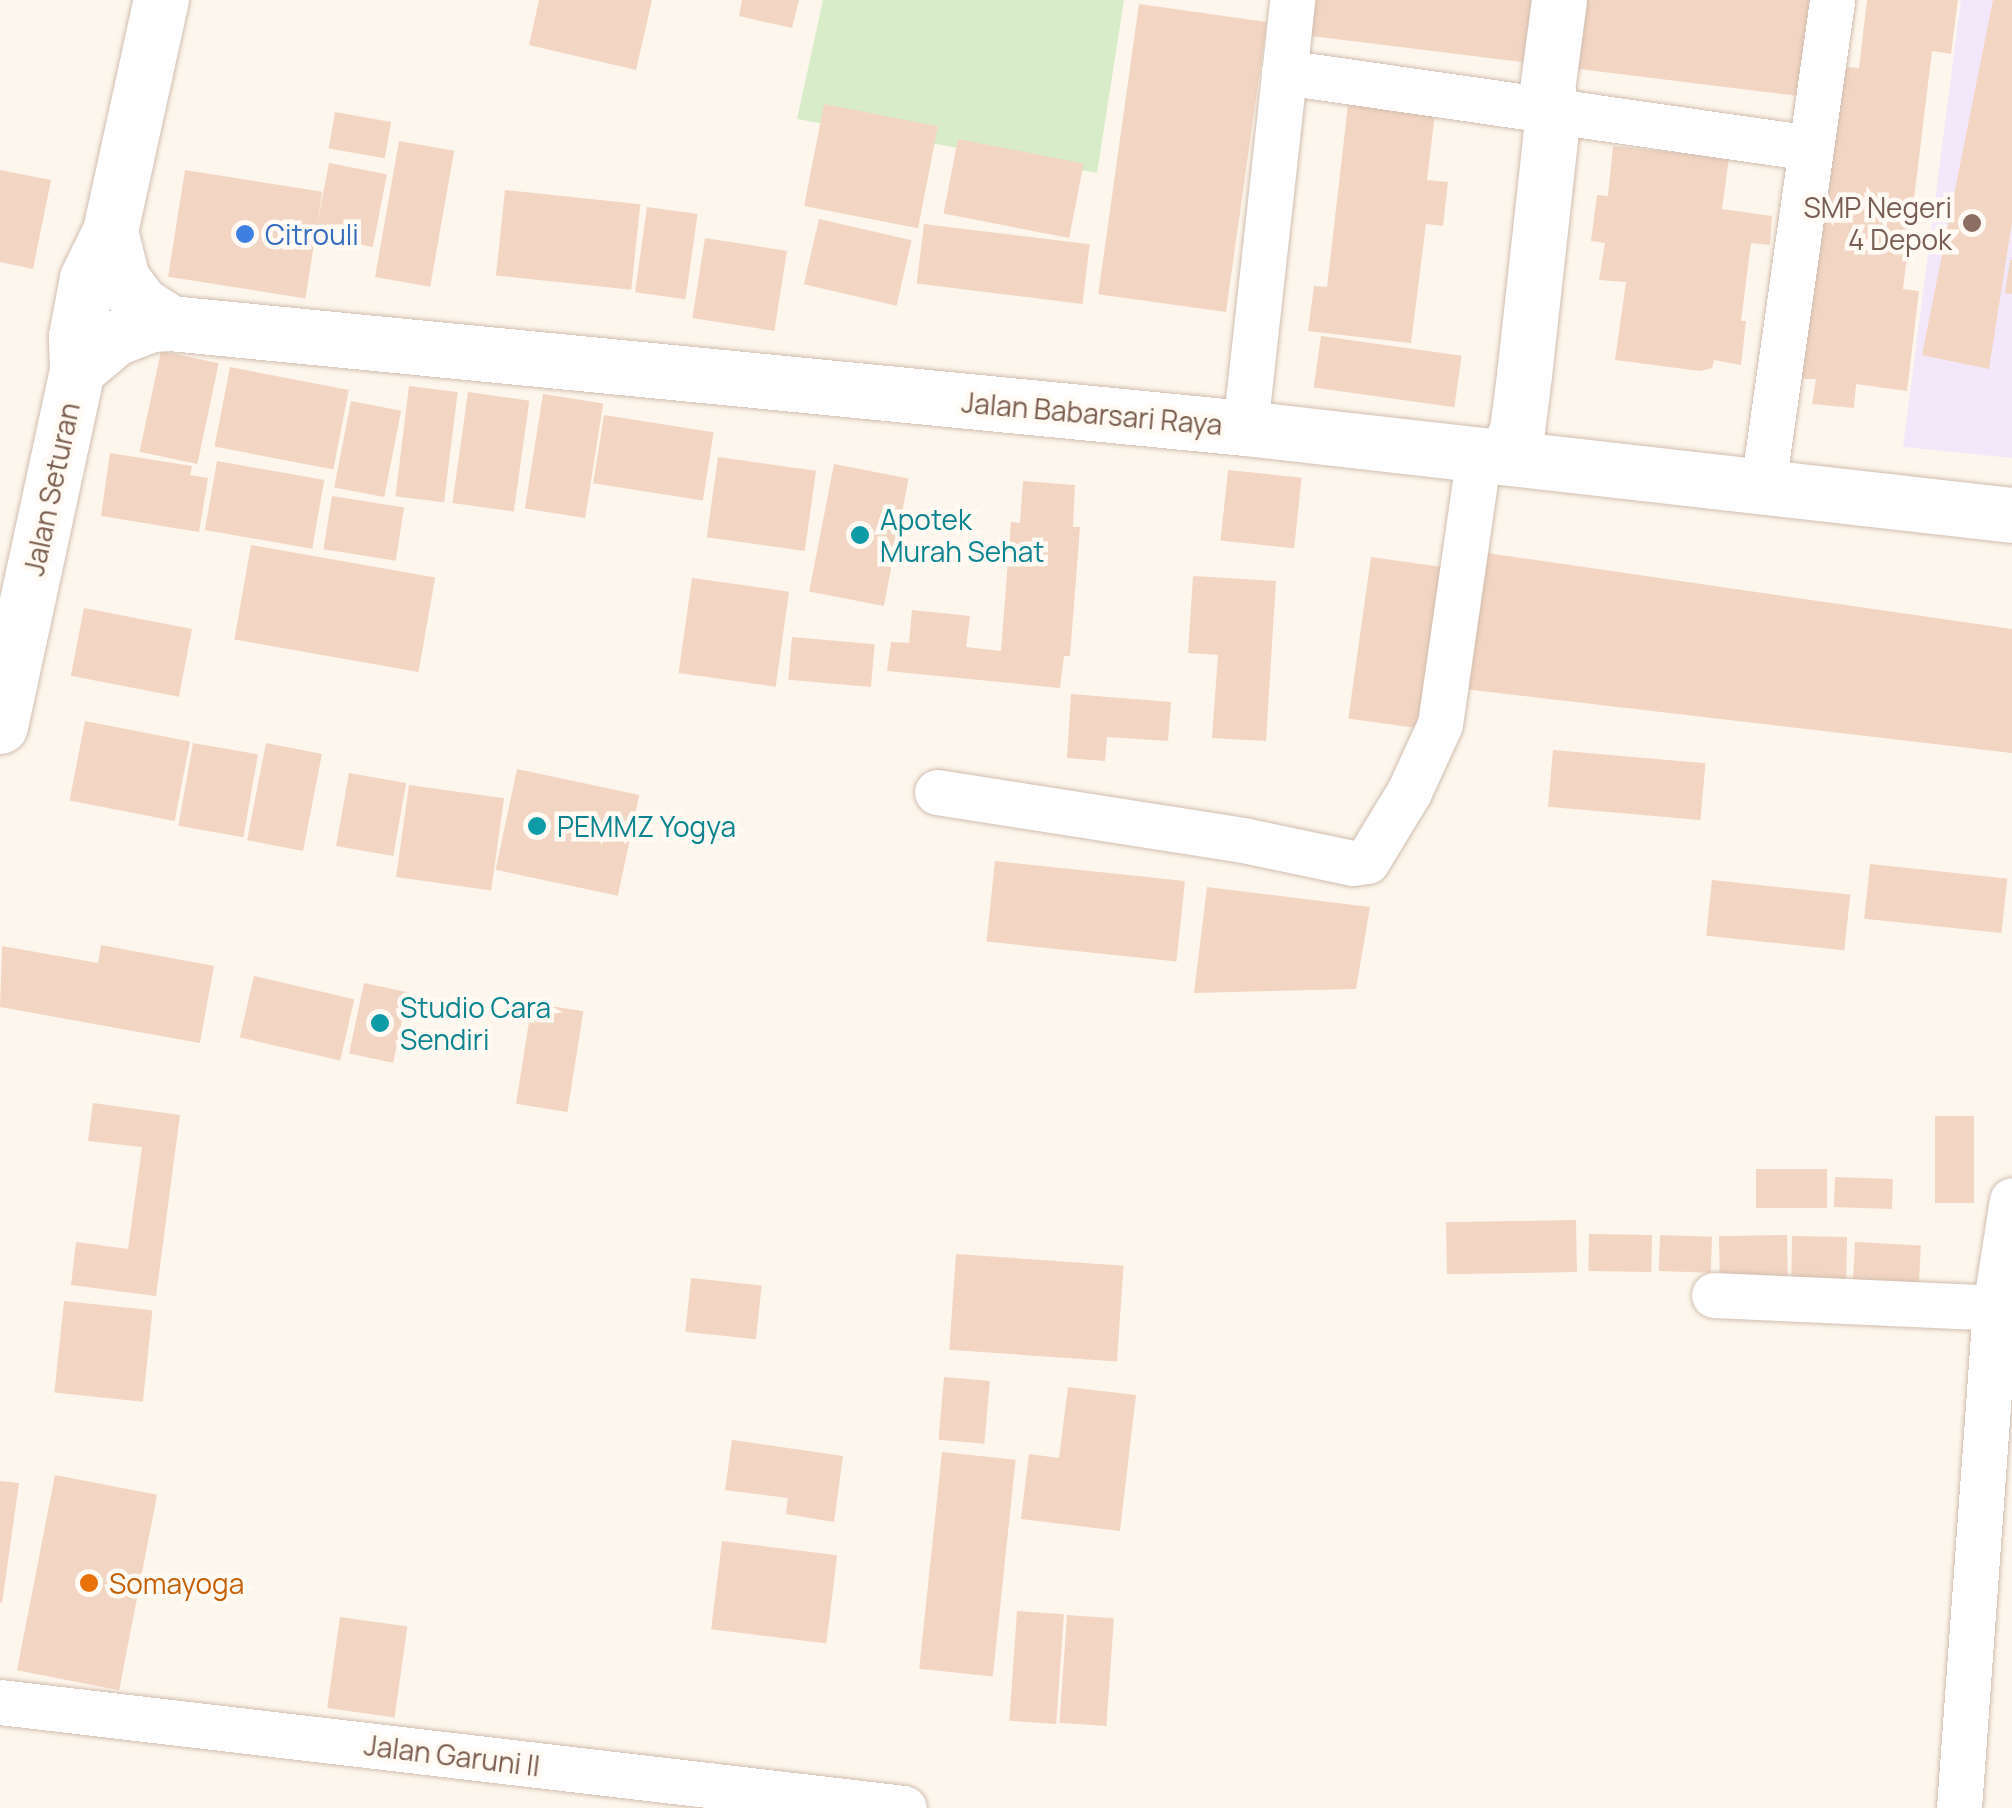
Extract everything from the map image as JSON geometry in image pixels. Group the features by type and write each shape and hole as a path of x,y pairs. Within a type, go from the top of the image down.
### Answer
{"street":[{"path":"161,0 110,231 122,279 141,304 170,324"},
{"path":"1244,428 1292,0"},
{"path":"937,792 1243,840 1354,863 1367,861 1409,792 1440,724 1498,428 1559,0"},
{"path":"1763,486 1832,0"},
{"path":"1284,72 1545,103 1811,148"},
{"name":"Jalan Seturan","path":"0,726 77,370 76,336 87,278 110,231"},
{"name":"Jalan Babarsari Raya","path":"77,370 115,338 152,324 170,324 1244,428 2012,514"},
{"path":"1959,1808 2001,1356 1995,1308 2012,1200"},
{"path":"1714,1295 1995,1308"},
{"name":"Jalan Garuni II","path":"0,1702 904,1808"}],"shaded area":[{"name":"SMP Negeri 4 Depok","path":"1961,0 2012,0 2012,458 1903,447"}],"green space":[{"path":"823,0 1124,0 1097,173 797,119"}],"building":[{"path":"539,0 652,0 636,70 529,45"},
{"path":"742,0 799,0 792,28 739,16"},
{"path":"1300,0 1539,0 1531,63 1295,34"},
{"path":"1579,0 1821,0 1807,97 1571,68"},
{"path":"1867,0 1958,0 1951,54 1932,51 1903,289 1919,291 1907,391 1856,384 1854,408 1812,404 1816,379 1801,379 1837,66 1859,68"},
{"path":"1993,0 2012,0 2012,222 1989,369 1922,355"},
{"path":"1139,4 1267,22 1226,312 1098,294"},
{"path":"824,104 938,126 918,228 804,206"},
{"path":"1348,105 1435,114 1427,180 1448,182 1443,226 1426,224 1411,343 1308,331 1314,286 1327,287"},
{"path":"335,112 391,122 385,158 329,148"},
{"path":"958,139 1084,163 1069,238 943,214"},
{"path":"399,141 454,151 430,287 375,277"},
{"path":"1613,146 1729,158 1722,209 1772,216 1770,245 1751,243 1741,321 1746,321 1741,365 1714,360 1712,368 1700,371 1615,360 1626,282 1599,280 1605,243 1591,241 1597,195 1608,196"},
{"path":"329,163 387,174 373,247 315,236"},
{"path":"0,170 51,180 33,269 0,262"},
{"name":"Citrouli","path":"185,170 322,192 305,298 168,277"},
{"path":"505,190 640,204 631,290 496,276"},
{"path":"647,207 698,214 686,299 635,292"},
{"path":"819,219 912,240 896,306 804,284"},
{"path":"924,224 1090,244 1082,304 917,284"},
{"path":"705,238 787,251 774,331 692,318"},
{"path":"2012,260 2012,294 2005,293"},
{"path":"1321,336 1462,356 1454,407 1314,387"},
{"path":"161,351 219,363 197,464 140,452"},
{"path":"230,367 349,390 333,470 215,447"},
{"path":"409,386 458,392 444,502 395,496"},
{"path":"468,392 529,401 514,512 452,503"},
{"path":"543,394 603,404 585,518 525,509"},
{"path":"351,401 401,411 384,497 334,487"},
{"path":"604,415 714,432 703,501 593,483"},
{"path":"110,453 192,466 190,475 208,478 199,532 101,516"},
{"path":"718,457 816,471 805,551 707,537"},
{"path":"217,461 324,480 312,549 205,530"},
{"name":"Apotek Murah Sehat","path":"834,464 909,479 884,606 809,592"},
{"path":"1228,470 1302,478 1294,548 1221,541"},
{"path":"1023,481 1075,485 1073,527 1080,527 1070,656 1064,656 1060,688 887,671 891,642 909,643 912,610 970,616 966,647 1001,651 1011,522 1020,523"},
{"path":"332,496 404,507 396,561 324,549"},
{"path":"251,545 435,577 418,672 234,640"},
{"path":"1487,553 2012,629 2012,753 1464,689"},
{"path":"1371,557 1442,567 1420,728 1348,718"},
{"path":"1193,576 1276,581 1266,741 1212,738 1218,655 1188,653"},
{"path":"692,578 789,592 776,687 679,673"},
{"path":"84,608 192,629 179,697 71,676"},
{"path":"792,637 875,644 871,687 788,680"},
{"path":"1071,694 1171,702 1168,741 1107,737 1105,761 1067,758"},
{"path":"85,721 190,741 175,821 70,801"},
{"path":"193,743 258,754 243,837 178,826"},
{"path":"266,743 322,754 303,851 247,840"},
{"path":"1553,750 1705,763 1700,820 1548,807"},
{"path":"517,769 639,795 618,896 496,870"},
{"path":"349,773 406,783 393,856 336,846"},
{"path":"409,785 504,798 491,890 396,877"},
{"path":"995,861 1185,881 1176,962 987,942"},
{"path":"1870,864 2007,878 2001,933 1864,919"},
{"path":"1712,880 1850,895 1844,950 1706,936"},
{"path":"1207,887 1370,907 1356,989 1194,993"},
{"path":"101,945 214,966 200,1043 0,1007 2,946 98,963"},
{"path":"254,976 354,999 340,1061 240,1037"},
{"name":"Studio Cara Sendiri","path":"364,983 408,992 393,1063 349,1053"},
{"path":"532,1003 583,1011 567,1112 516,1104"},
{"path":"93,1103 180,1115 156,1296 71,1285 76,1242 128,1249 142,1147 88,1141"},
{"path":"1935,1116 1974,1116 1974,1203 1935,1203"},
{"path":"1756,1169 1827,1169 1827,1208 1756,1208"},
{"path":"1835,1177 1893,1179 1892,1209 1834,1207"},
{"path":"1576,1220 1577,1272 1447,1274 1446,1222"},
{"path":"1589,1234 1652,1235 1651,1272 1588,1271"},
{"path":"1660,1235 1712,1237 1711,1273 1659,1271"},
{"path":"1787,1235 1788,1280 1720,1281 1719,1236"},
{"path":"1792,1236 1847,1237 1846,1279 1791,1278"},
{"path":"1855,1242 1921,1245 1919,1287 1853,1284"},
{"path":"956,1254 1124,1266 1117,1361 949,1350"},
{"path":"691,1278 762,1285 756,1339 685,1332"},
{"path":"64,1301 153,1310 143,1402 54,1392"},
{"path":"944,1377 990,1381 984,1444 939,1440"},
{"path":"1068,1387 1136,1395 1120,1531 1021,1519 1029,1454 1059,1458"},
{"path":"732,1440 843,1456 834,1522 786,1514 788,1498 725,1490"},
{"path":"942,1452 1016,1460 993,1677 919,1669"},
{"name":"Somayoga","path":"55,1475 157,1495 119,1690 17,1670"},
{"path":"0,1481 19,1483 2,1603 0,1602"},
{"path":"722,1541 837,1555 826,1643 711,1629"},
{"path":"1017,1611 1064,1614 1056,1724 1009,1721"},
{"path":"1067,1615 1114,1618 1106,1726 1059,1723"},
{"path":"340,1617 407,1626 395,1718 327,1708"}],"place":[{"name":"SMP Negeri 4 Depok","path":"1972,223"},
{"name":"Citrouli","path":"245,234"},
{"name":"Apotek Murah Sehat","path":"860,535"},
{"name":"PEMMZ Yogya","path":"537,826"},
{"name":"Studio Cara Sendiri","path":"380,1023"},
{"name":"Somayoga","path":"89,1583"}]}
